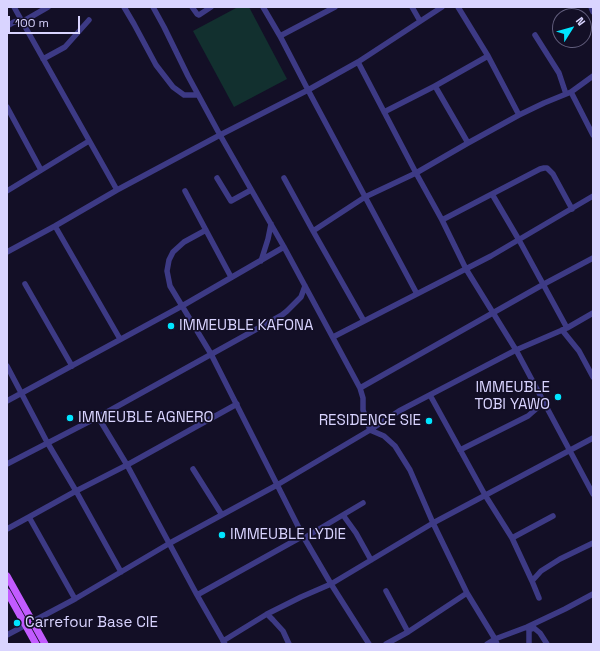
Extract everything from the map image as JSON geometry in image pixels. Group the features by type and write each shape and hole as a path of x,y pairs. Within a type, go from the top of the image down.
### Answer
{"main road":[{"path":"7,576 29,624 36,644"},
{"path":"7,592 45,644"}],"street":[{"path":"14,7 117,190"},
{"path":"7,26 14,22 22,22 48,7"},
{"path":"124,7 156,65 173,87 184,95 198,95"},
{"path":"153,7 198,95 284,247 360,388 363,398 363,410 370,430 384,436 395,446 410,470 433,523 467,593 496,642"},
{"path":"192,7 197,14 211,7"},
{"path":"263,7 280,36 417,294"},
{"path":"280,36 326,9 335,7"},
{"path":"412,7 420,21"},
{"path":"7,252 117,190 308,90 358,62 442,7"},
{"path":"458,7 488,56 519,115"},
{"path":"591,7 593,12"},
{"path":"43,59 65,47 89,20"},
{"path":"535,35 560,73 568,93 593,135"},
{"path":"384,112 435,86 488,56"},
{"path":"358,62 442,220 466,269 516,350 593,494"},
{"path":"312,231 366,198 416,173 519,115 568,93 593,76"},
{"path":"435,86 468,143"},
{"path":"7,107 41,170"},
{"path":"7,191 89,141"},
{"path":"442,220 540,169 547,168 553,174 572,209"},
{"path":"217,178 231,201 251,190"},
{"path":"284,178 312,231 364,321"},
{"path":"185,190 232,277"},
{"path":"492,194 520,240 544,284 565,329 592,374"},
{"path":"333,337 520,240 593,196"},
{"path":"261,261 271,224"},
{"path":"55,226 120,339"},
{"path":"206,230 184,242 173,252 169,260 167,272 170,286 211,354 303,537 369,644"},
{"path":"7,401 182,306 284,247"},
{"path":"360,388 593,258"},
{"path":"25,284 72,366"},
{"path":"7,464 98,417 282,315 301,297 305,286"},
{"path":"7,635 75,599 170,543 277,485 370,430 399,411 516,350 565,329 593,313"},
{"path":"7,366 47,442 121,572"},
{"path":"430,395 485,495 512,538 539,598"},
{"path":"460,450 528,416 544,402"},
{"path":"7,529 127,465 236,404"},
{"path":"98,417 127,465 224,642 267,614 331,584 433,523 593,438"},
{"path":"193,469 222,515"},
{"path":"197,595 363,503"},
{"path":"343,515 356,533 371,560"},
{"path":"512,538 553,516"},
{"path":"29,517 75,599"},
{"path":"532,581 541,571 551,564 593,543"},
{"path":"386,591 408,632"},
{"path":"386,644 408,632 467,593"},
{"path":"487,644 496,642 528,628 593,594"},
{"path":"267,614 283,631 289,644"},
{"path":"528,628 529,644"},
{"path":"528,628 534,628 540,633 547,644"}],"green space":[{"path":"238,7 249,7 287,79 234,107 193,31"}],"place":[{"name":"IMMEUBLE KAFONA","path":"171,326"},
{"name":"IMMEUBLE TOBI YAWO","path":"558,397"},
{"name":"IMMEUBLE AGNERO","path":"70,418"},
{"name":"RESIDENCE SIE","path":"429,421"},
{"name":"IMMEUBLE LYDIE","path":"222,535"},
{"name":"Carrefour Base CIE","path":"17,623"}]}
